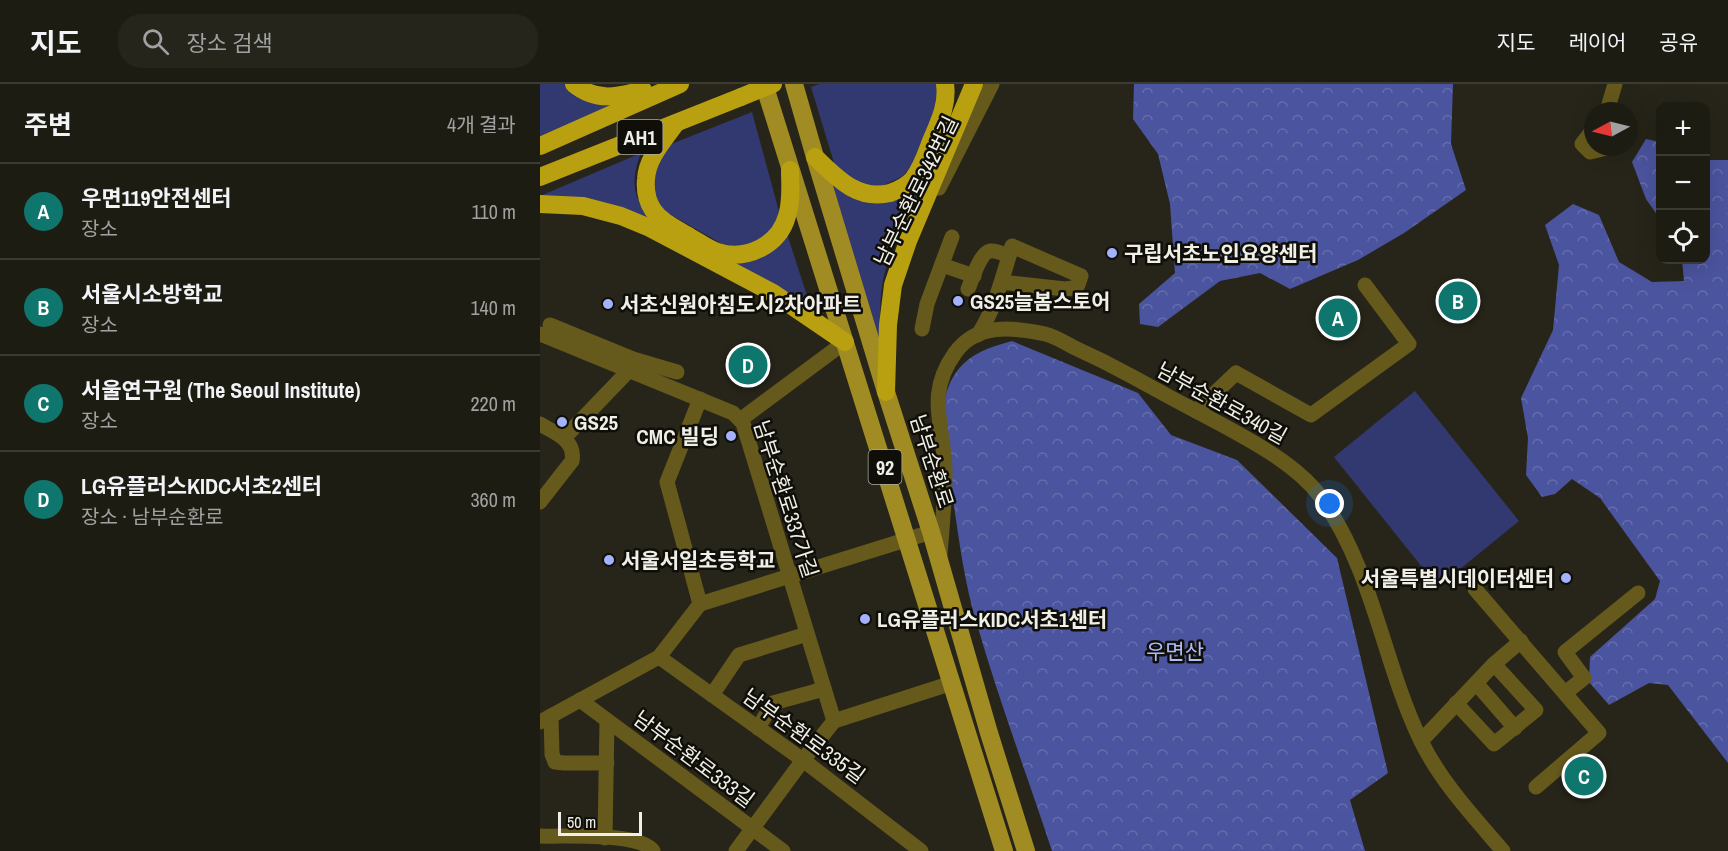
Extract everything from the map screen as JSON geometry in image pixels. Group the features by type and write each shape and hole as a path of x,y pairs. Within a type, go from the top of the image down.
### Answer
{"highway":[{"path":"574,84 589,94 613,98 665,84"},
{"name":"AH1","path":"540,146 680,84"},
{"name":"AH1","path":"540,177 773,84"},
{"path":"814,157 841,182 858,191 882,194 899,190 915,177 922,162 943,112 945,84"},
{"path":"885,392 888,324 893,285 908,241 974,84"},
{"path":"676,123 648,168 645,181 648,200 661,219 716,252 747,253 765,246 774,239 784,226 788,214 790,170"},
{"path":"540,204 583,206 621,216 650,228 773,293 845,342"}],"main road":[{"name":"92","path":"764,84 1004,851"},
{"name":"남부순환로","path":"794,84 885,392 940,561 989,733 1026,851"}],"street":[{"name":"남부순환로342번길","path":"893,285 992,84"},
{"path":"1610,102 1615,84"},
{"path":"922,329 927,304 952,237"},
{"path":"978,335 990,311 1012,246 1081,276 1073,288 1065,289 1001,282"},
{"path":"942,265 971,282 982,256 987,252 991,250 1009,256"},
{"path":"1196,411 1236,373 1311,415 1409,344 1365,285"},
{"name":"남부순환로340길","path":"940,561 945,469 937,399 944,371 957,350 972,337 992,329 1011,328 1048,334 1108,364 1248,439 1284,462 1318,493 1345,535 1363,576 1402,696 1421,741 1438,771 1503,851"},
{"path":"545,329 677,372 638,361 564,438"},
{"name":"남부순환로337가길","path":"545,329 630,371 734,413 744,423 834,721"},
{"path":"740,420 845,342"},
{"path":"700,399 667,482 700,604"},
{"path":"540,424 564,438 573,454 572,461 540,502"},
{"path":"607,763 555,762 545,719 659,657 700,604 931,532"},
{"path":"1475,590 1599,733 1536,787"},
{"path":"1565,693 1584,678 1564,652 1638,593"},
{"path":"712,695 739,655 807,634"},
{"path":"1421,741 1494,664 1521,641"},
{"name":"남부순환로335길","path":"659,657 803,760 921,851"},
{"path":"1456,703 1494,744 1536,710 1494,664"},
{"path":"736,851 834,721 952,683"},
{"path":"1476,683 1515,728"},
{"path":"758,728 773,703 824,688"},
{"name":"남부순환로333길","path":"580,700 783,851"},
{"path":"605,838 608,721"},
{"path":"540,837 631,838 649,845 653,851"}],"shaded area":[{"path":"540,84 565,84 607,101 608,108 540,136"},
{"path":"819,84 938,84 938,100 912,165 903,176 880,187 861,184 835,166 811,87"},
{"path":"752,112 780,215 768,233 746,248 722,244 666,212 652,196 650,180 666,146"},
{"path":"641,153 635,174 636,191 642,208 655,225 540,196"},
{"path":"925,175 901,227 886,267 881,296 880,346 832,186 853,196"},
{"path":"787,234 814,317 726,260"},
{"path":"1415,391 1519,521 1438,587 1334,457"}],"green space":[{"path":"1134,84 1453,84 1451,144 1466,190 1404,233 1358,260 1290,289 1260,273 1220,281 1158,327 1140,324 1139,304 1175,273 1170,204 1158,154 1133,119"},
{"path":"1646,139 1656,141 1656,213 1646,199 1632,162 1638,156"},
{"path":"1710,160 1728,160 1728,763 1668,685 1649,683 1609,705 1589,682 1590,657 1655,599 1660,581 1600,498 1572,479 1555,494 1542,497 1526,475 1528,438 1521,398 1553,330 1559,265 1545,225 1573,204 1599,215 1619,262 1652,282 1684,281 1682,264 1710,264"},
{"name":"우면산","path":"1012,341 1138,393 1171,435 1237,460 1337,558 1388,773 1350,800 1365,851 1052,851 971,604 961,554 944,432 944,404 947,391 957,371 970,358"}],"place":[{"name":"구립서초노인요양센터","path":"1112,253"},
{"name":"GS25늘봄스토어","path":"958,301"},
{"name":"서울시소방학교","path":"1458,301"},
{"name":"서초신원아침도시2차아파트","path":"608,304"},
{"name":"우면119안전센터","path":"1338,318"},
{"name":"LG유플러스KIDC서초2센터","path":"748,365"},
{"name":"GS25","path":"562,422"},
{"name":"CMC 빌딩","path":"731,436"},
{"name":"서울서일초등학교","path":"609,560"},
{"name":"서울특별시데이터센터","path":"1566,578"},
{"name":"LG유플러스KIDC서초1센터","path":"865,619"},
{"name":"서울연구원 (The Seoul Institute)","path":"1584,776"}]}
